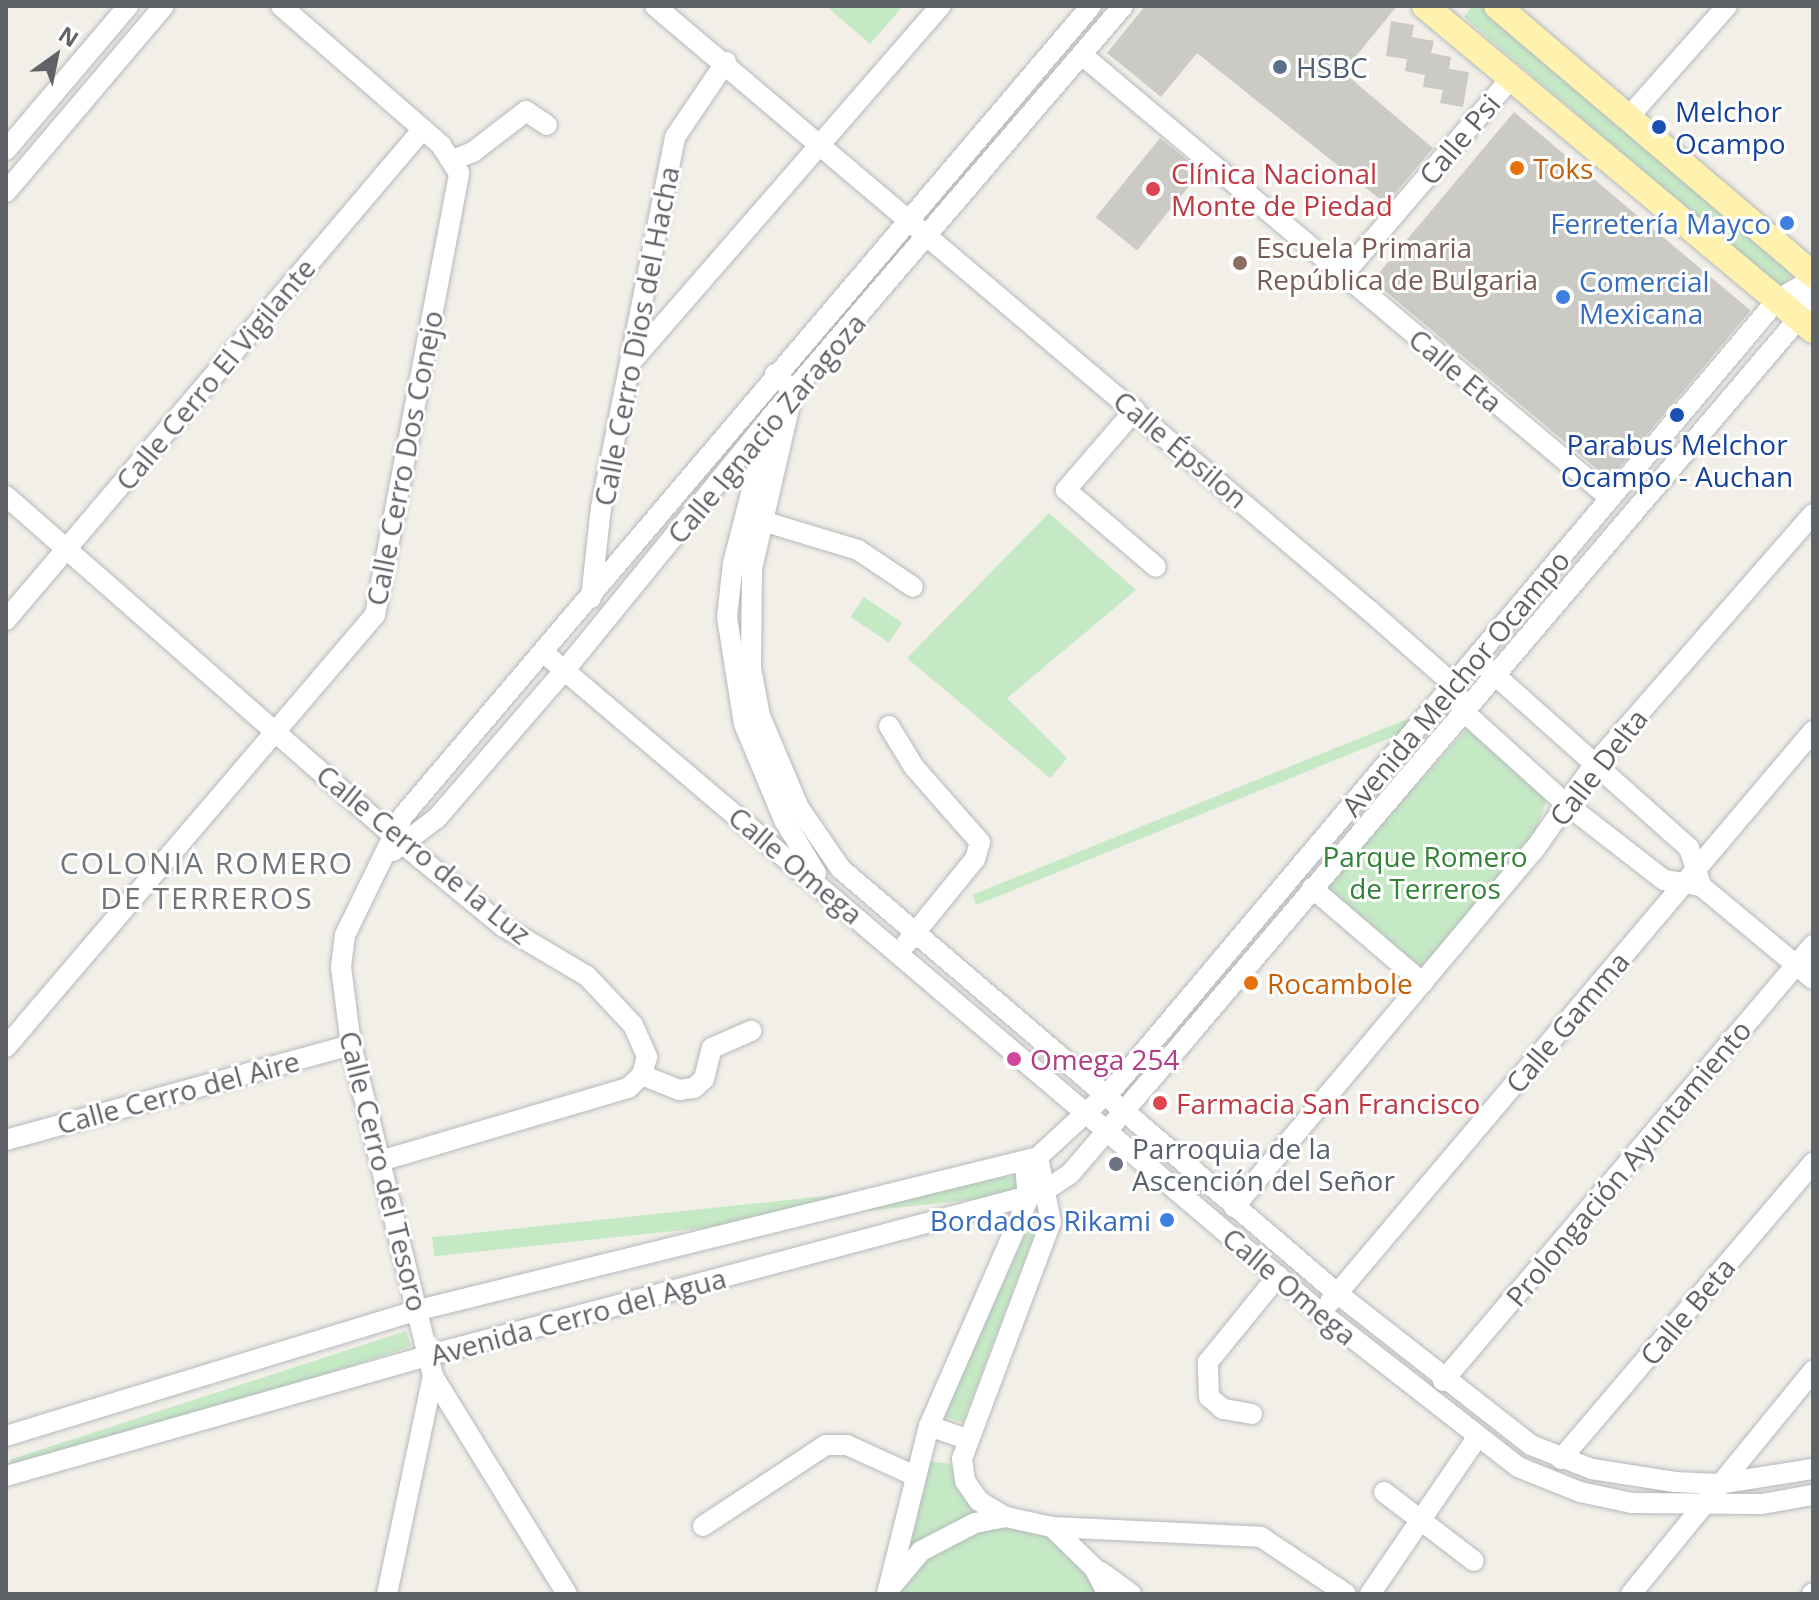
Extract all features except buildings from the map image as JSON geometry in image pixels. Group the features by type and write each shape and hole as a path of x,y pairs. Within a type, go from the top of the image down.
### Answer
{"main road":[{"path":"1425,6 1806,324"},
{"path":"1497,6 1813,277"}],"street":[{"path":"6,150 128,6"},
{"path":"6,192 164,6"},
{"path":"281,6 423,129 453,160 473,152 526,111 547,125"},
{"name":"Calle Épsilon","path":"655,6 823,143 928,238 1135,410 1454,685"},
{"path":"629,365 941,6"},
{"name":"Calle Ignacio Zaragoza","path":"398,839 544,653 752,401 1091,6"},
{"name":"Calle Ignacio Zaragoza","path":"398,839 437,818 564,671 770,418 928,238 1123,6"},
{"path":"1627,119 1727,6"},
{"name":"Calle Eta","path":"1082,55 1610,498"},
{"name":"Calle Cerro Dios del Hacha","path":"590,598 629,365 675,137 726,62"},
{"name":"Calle Psi","path":"1343,275 1512,77"},
{"name":"Calle Cerro El Vigilante","path":"6,620 423,129"},
{"name":"Calle Cerro Dos Conejo","path":"6,1047 375,615 457,193 453,160"},
{"name":"Avenida Melchor Ocampo","path":"1104,1098 1777,300 1813,277"},
{"name":"Avenida Melchor Ocampo","path":"1122,1113 1462,710 1806,324 1813,290"},
{"path":"775,374 793,391 753,518 727,617 744,724 784,820 829,891"},
{"path":"752,401 770,418 753,518"},
{"path":"1135,410 1066,490 1156,567"},
{"name":"Calle Cerro de la Luz","path":"6,496 398,839 504,927 587,976 633,1025 647,1057 642,1075"},
{"name":"Calle Delta","path":"1234,1207 1423,983 1594,765 1813,514"},
{"path":"753,518 858,550 913,587"},
{"name":"Calle Omega","path":"753,518 747,618 760,716 799,808 819,839 859,887 1104,1098 1490,1418 1561,1459 1636,1478 1718,1484 1813,1469"},
{"path":"590,598 607,619"},
{"name":"Calle Omega","path":"544,653 829,891 1321,1313 1476,1439 1518,1467 1580,1492 1700,1505 1813,1495"},
{"path":"1477,659 1689,848 1693,880"},
{"path":"1454,685 1462,710 1566,804 1664,880 1693,880 1813,979"},
{"path":"889,726 940,800 976,836 975,859 898,952"},
{"name":"Calle Gamma","path":"1321,1313 1693,880 1813,731"},
{"name":"Calle Cerro del Tesoro","path":"398,839 380,860 345,935 341,967 351,1045 384,1160 433,1376 567,1594"},
{"path":"1312,888 1423,983"},
{"name":"Prolongación Ayuntamiento","path":"1443,1381 1813,945"},
{"path":"384,1160 628,1088 642,1075 679,1090 694,1088 704,1079 712,1048 751,1031"},
{"name":"Calle Cerro del Aire","path":"6,1140 351,1045"},
{"name":"Avenida Cerro del Agua","path":"6,1436 419,1310 1032,1160 1104,1098"},
{"name":"Avenida Cerro del Agua","path":"6,1476 430,1355 1036,1196 1070,1174 1122,1113"},
{"path":"1032,1160 1036,1196 1051,1222"},
{"name":"Calle Beta","path":"1561,1459 1813,1163"},
{"path":"1070,1174 966,1439 965,1481 979,1501 1006,1517 1052,1527 1261,1537 1346,1594"},
{"path":"888,1592 913,1475 929,1426 1036,1196"},
{"path":"1252,1414 1223,1409 1209,1397 1208,1362 1278,1276"},
{"path":"1631,1594 1700,1505 1813,1371"},
{"path":"387,1594 433,1376"},
{"path":"929,1426 966,1439"},
{"path":"1370,1594 1418,1518 1476,1439"},
{"path":"703,1526 826,1445 847,1445 913,1475"},
{"path":"1384,1492 1474,1561"},
{"path":"888,1592 921,1551 975,1523 1006,1517"},
{"path":"1052,1527 1094,1568 1131,1594"},
{"path":"1094,1568 1108,1594"}],"green space":[{"path":"826,6 903,6 870,44"},
{"path":"1472,6 1483,6 1795,273 1779,288 1464,17"},
{"path":"1049,513 1136,590 1007,698 1067,758 1050,778 907,658"},
{"path":"864,597 902,623 889,643 851,617"},
{"path":"1447,703 1451,713 976,905 972,895"},
{"name":"Parque Romero de Terreros","path":"1470,725 1549,795 1527,852 1427,972 1326,887"},
{"path":"1016,1176 1018,1195 434,1256 432,1237"},
{"path":"1034,1216 1034,1234 963,1422 941,1416"},
{"path":"406,1331 411,1346 15,1475 10,1460"},
{"path":"929,1461 950,1464 987,1515 923,1538 899,1567"},
{"path":"995,1524 1062,1540 1103,1594 898,1594 928,1552"}],"place":[{"name":"HSBC","path":"1280,67"},
{"name":"Melchor Ocampo","path":"1659,127"},
{"name":"Toks","path":"1517,168"},
{"name":"Clínica Nacional Monte de Piedad","path":"1153,189"},
{"name":"Ferretería Mayco","path":"1787,223"},
{"name":"Escuela Primaria República de Bulgaria","path":"1240,263"},
{"name":"Comercial Mexicana","path":"1563,297"},
{"name":"Parabus Melchor Ocampo - Auchan","path":"1677,415"},
{"name":"Rocambole","path":"1251,983"},
{"name":"Omega 254","path":"1014,1059"},
{"name":"Farmacia San Francisco","path":"1160,1103"},
{"name":"Parroquia de la Ascención del Señor","path":"1116,1164"},
{"name":"Bordados Rikami","path":"1167,1220"}],"district":[{"name":"COLONIA ROMERO DE TERREROS","path":"207,880"}]}
